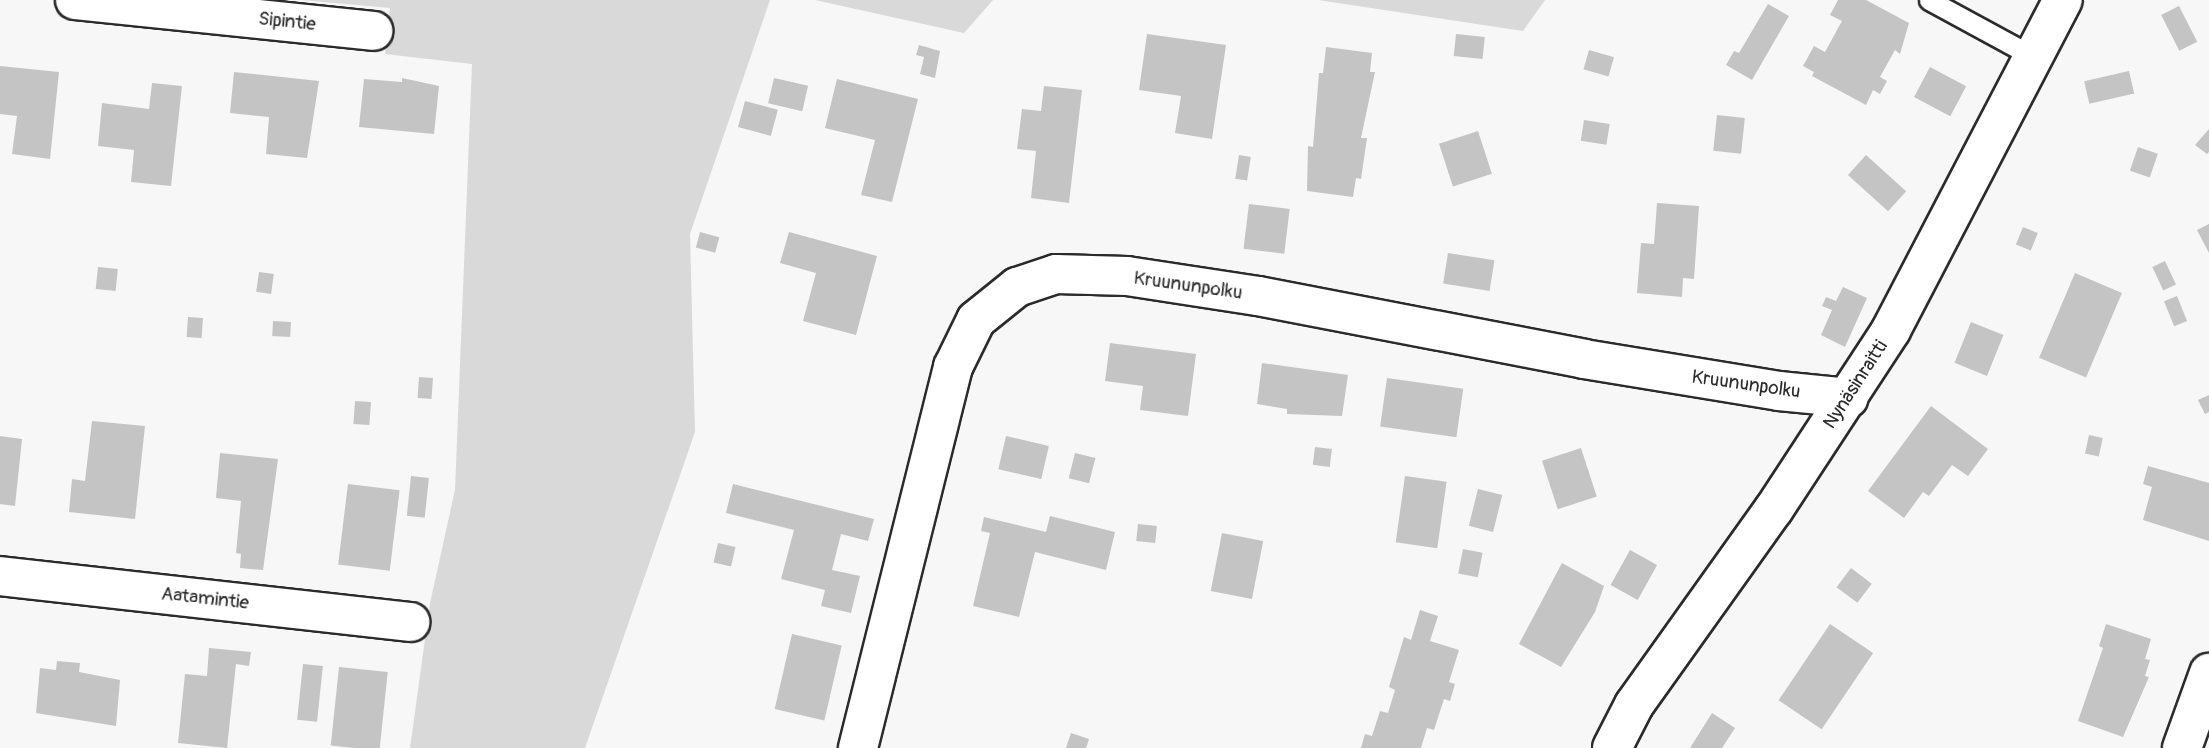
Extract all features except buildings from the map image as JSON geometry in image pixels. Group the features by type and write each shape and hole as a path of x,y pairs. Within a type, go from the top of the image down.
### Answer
{"street":[{"name":"Sipintie","path":"75,0 373,31"},
{"name":"Nynäsinraitti","path":"1612,748 1634,705 1849,398 1891,330 2063,0"},
{"name":"Kruununpolku","path":"858,748 953,366 976,320 1017,287 1056,274 1127,276 1258,296 1597,361 1779,391 1849,398"},
{"name":"Aatamintie","path":"0,576 410,622"},
{"path":"2182,748 2209,673"}],"lane":[{"path":"1929,0 2032,56"}],"shaded area":[{"path":"302,0 770,0 690,234 695,432 585,748 410,748 430,603 455,490 472,64 385,54 390,8"},
{"path":"815,0 993,0 964,33"},
{"path":"1318,0 1545,0 1523,31"}]}
